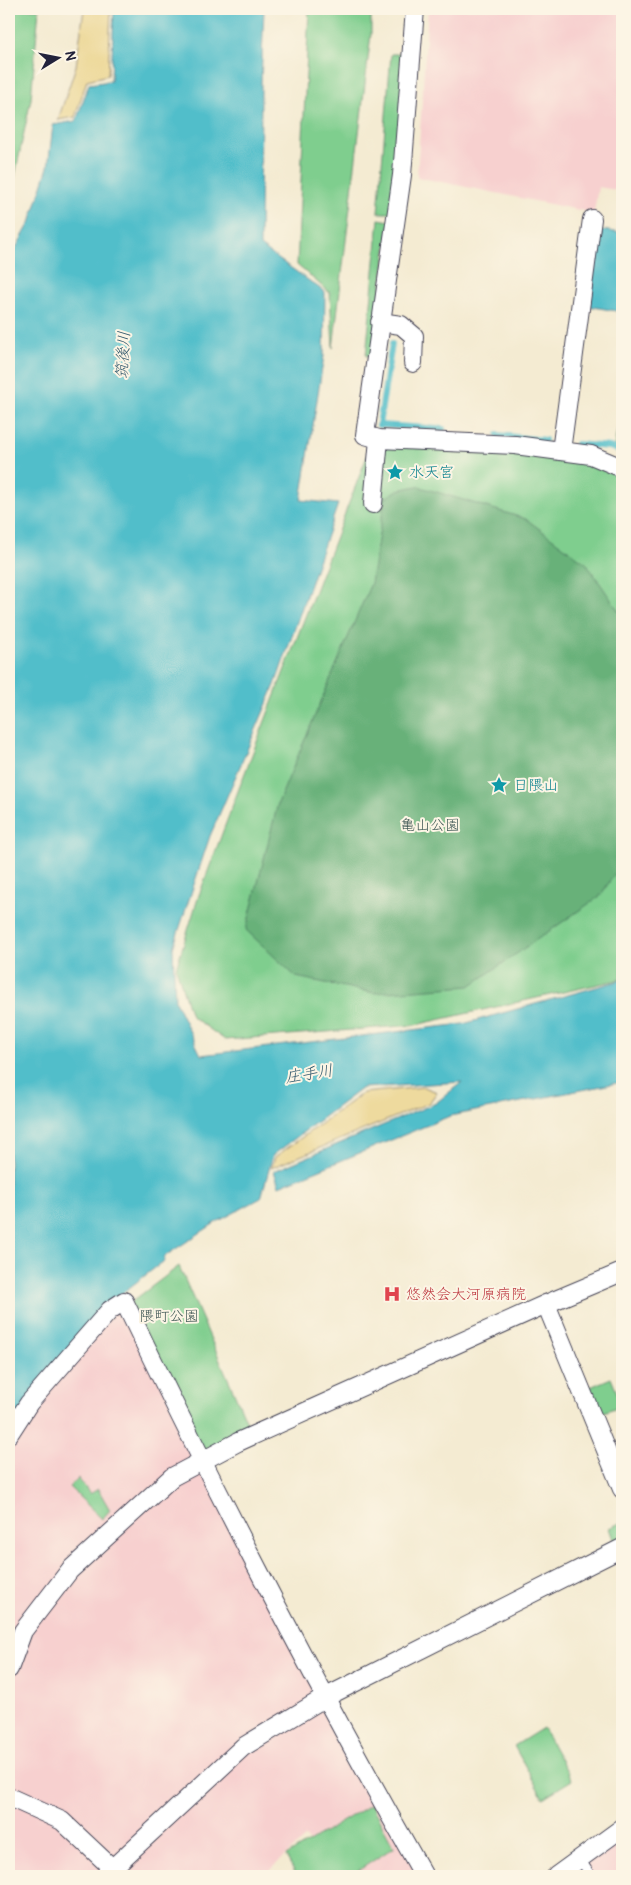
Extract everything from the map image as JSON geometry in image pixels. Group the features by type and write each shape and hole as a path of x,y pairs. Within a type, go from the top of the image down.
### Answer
{"street":[{"path":"415,9 402,175 365,435 379,439 515,445 591,455 622,468"},
{"path":"561,451 592,219"},
{"path":"380,322 401,324 414,336 413,363"},
{"path":"373,504 379,439"},
{"path":"9,1669 23,1630 70,1570 172,1477 201,1461 546,1304 622,1272"},
{"path":"9,1434 35,1396 110,1310 124,1301 201,1461 324,1698 424,1876"},
{"path":"546,1304 622,1489"},
{"path":"9,1797 62,1821 108,1872 243,1747 324,1698 622,1548"},
{"path":"556,1876 622,1828"}],"lane":[{"path":"580,1860 591,1876"}],"shaded area":[{"path":"428,9 622,9 622,191 598,187 594,213 417,177"},
{"path":"123,1302 199,1461 69,1569 9,1665 9,1434"},
{"path":"200,1463 321,1698 239,1745 100,1876 9,1876 9,1673 24,1631 72,1570"},
{"path":"321,1703 419,1876 330,1876 306,1837 263,1876 115,1876 246,1752"},
{"path":"622,1835 622,1876 566,1876"}],"green space":[{"path":"9,9 39,9 31,99 9,204"},
{"path":"309,9 371,9 371,34 333,348 330,293 297,265"},
{"path":"391,54 406,54 391,213 378,213"},
{"path":"379,219 390,221 372,356 366,356"},
{"path":"622,403 622,449 614,446"},
{"name":"亀山公園","path":"374,438 561,451 622,475 622,979 415,1025 225,1040 191,1016 176,968 199,895"},
{"name":"亀山公園","path":"417,486 526,519 587,564 622,616 622,863 600,896 470,986 374,993 296,977 246,930 278,803 371,583 385,498 398,490"},
{"name":"隈町公園","path":"179,1266 253,1436 201,1461 130,1303"},
{"path":"611,1378 622,1405 599,1414 588,1388"},
{"path":"78,1478 90,1494 98,1489 110,1510 102,1519 69,1487"},
{"path":"622,1522 622,1545 616,1548 609,1528"},
{"path":"543,1728 572,1780 543,1798 514,1746"},
{"path":"371,1804 394,1847 350,1876 297,1876 286,1856"}],"sand":[{"path":"84,9 111,9 108,75 87,80 75,117 58,120 76,66"},
{"path":"424,1087 437,1092 429,1103 271,1168 275,1157 363,1093"}],"water":[{"path":"114,9 264,9 261,84 260,246 325,292 324,356 301,500 338,504 275,685 210,836 173,948 175,1001 201,1055 463,1024 622,980 622,1082 450,1116 279,1186 274,1171 436,1103 462,1082 362,1088 273,1155 261,1198 215,1223 165,1256 164,1261 112,1301 9,1429 9,260 30,223 48,167 53,125 76,121 89,84 111,81"},
{"path":"601,230 622,233 622,312 588,306"}],"waterway":[{"path":"392,344 379,425 443,429"},
{"path":"498,435 545,440"},
{"path":"577,444 610,447 622,452"}],"place":[{"name":"水天宮","path":"395,472"},
{"name":"日隈山","path":"499,785"},
{"name":"悠然会大河原病院","path":"392,1294"}],"water label":[{"name":"筑後川","path":"123,355"},
{"name":"庄手川","path":"309,1074"}]}
